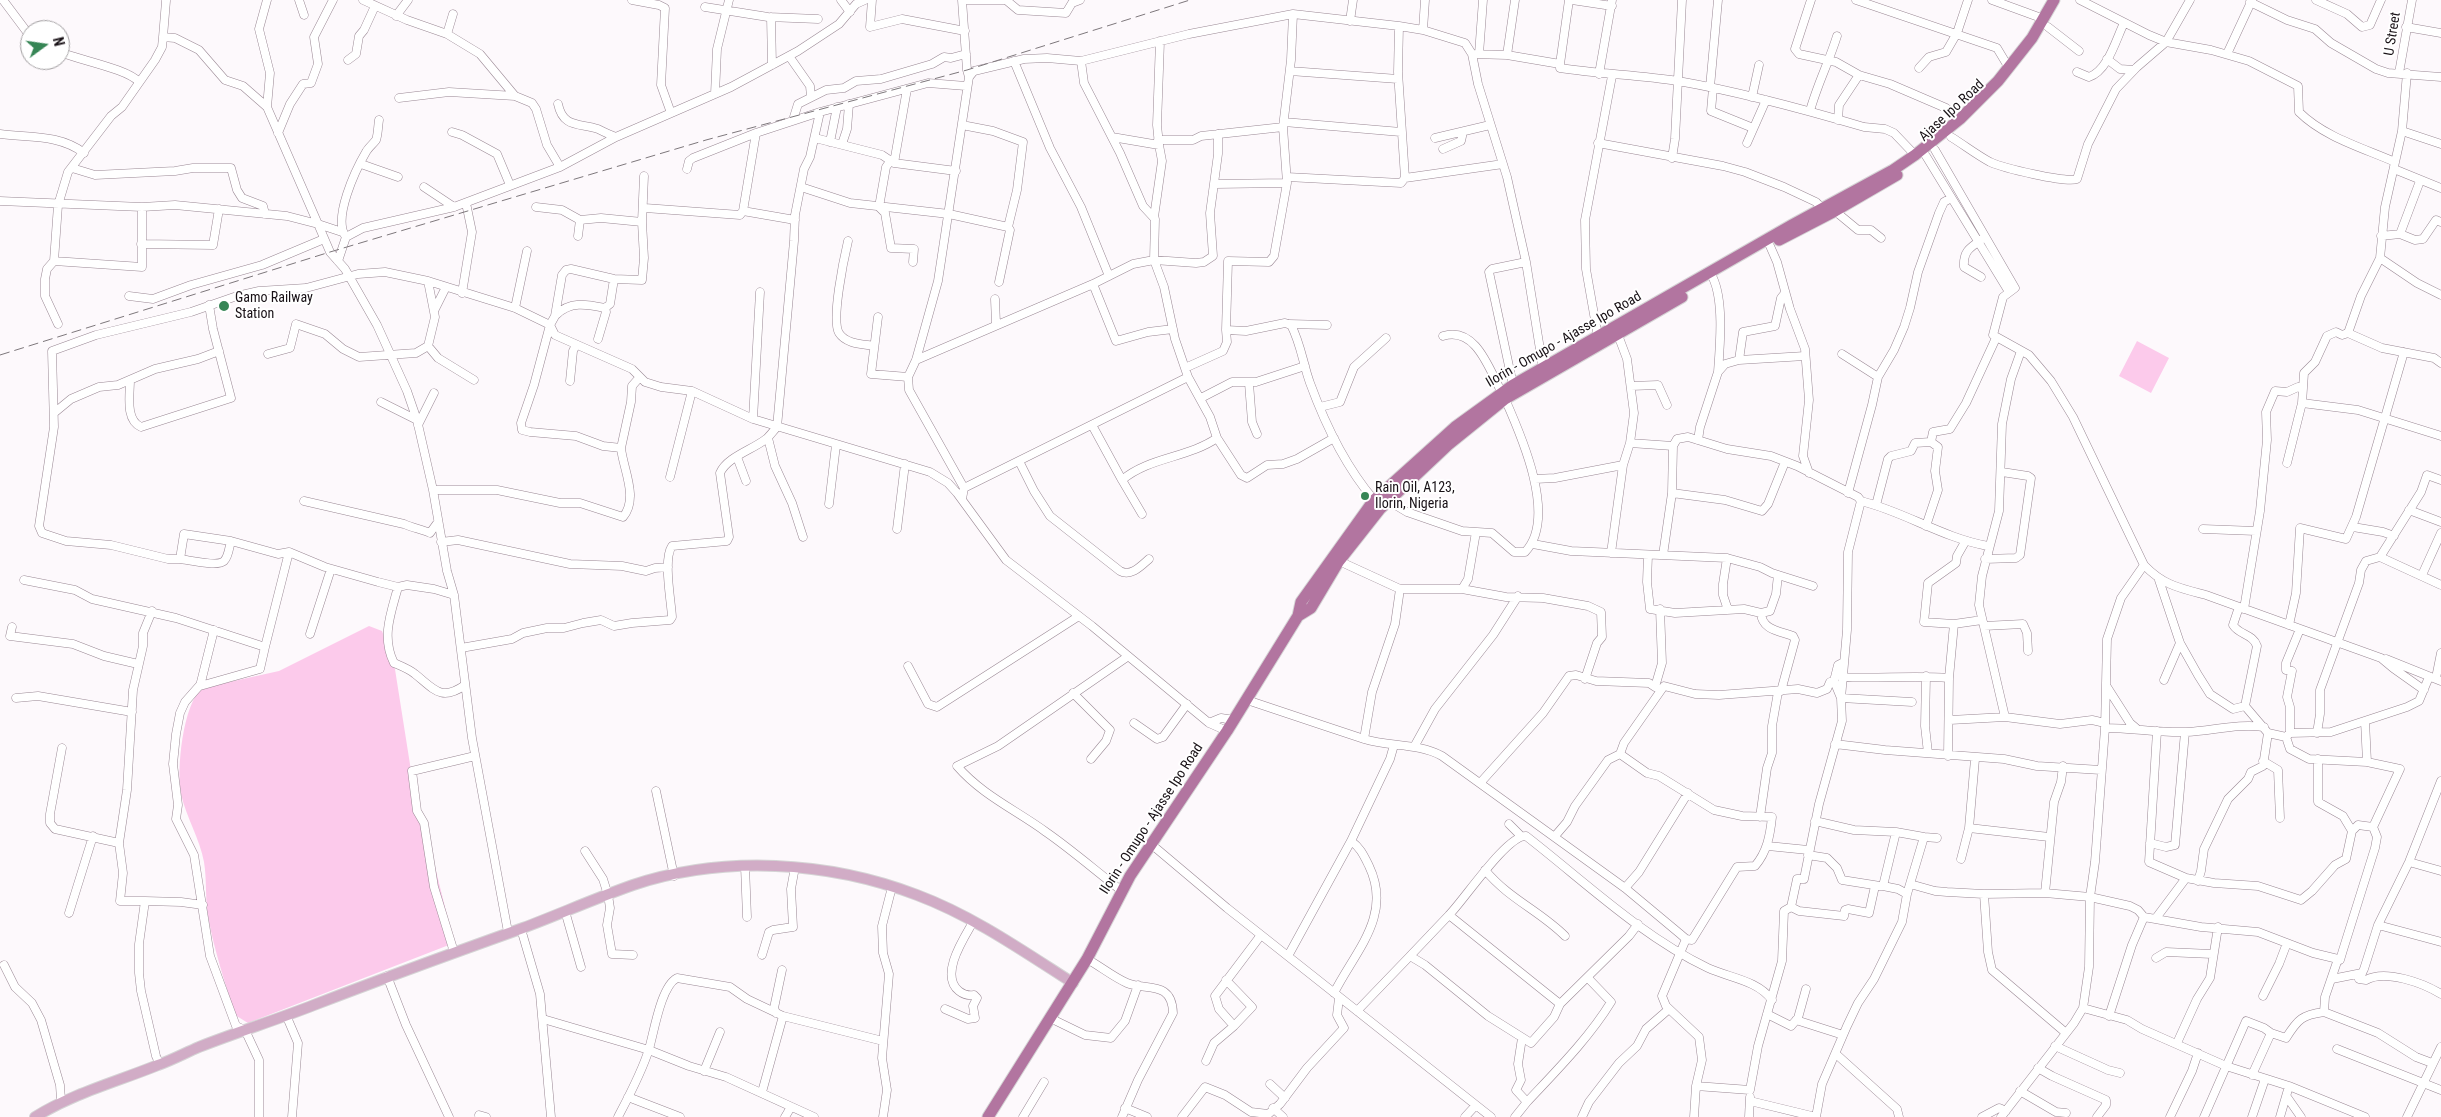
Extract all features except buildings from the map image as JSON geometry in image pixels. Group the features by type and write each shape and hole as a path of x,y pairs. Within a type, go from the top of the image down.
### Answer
{"highway":[{"name":"Ajase Ipo Road","path":"1775,240 1835,211 1951,137 2018,69 2046,23 2054,0"},
{"name":"Ajase Ipo Road","path":"1775,240 1822,208 1925,154 2009,68 2063,0"},
{"name":"Ilorin - Omupo - Ajasse Ipo Road","path":"1298,616 1310,608 1339,562 1387,500 1513,385 1775,240"},
{"name":"Ilorin - Omupo - Ajasse Ipo Road","path":"988,1117 1073,983 1122,891 1151,844 1247,700 1298,616 1301,602 1374,500 1443,437 1503,396 1618,335 1775,240"}],"main road":[{"path":"35,1117 62,1100 160,1065 198,1047 286,1016 387,976 521,929 633,885 700,870 745,866 795,868 848,875 892,887 918,895 973,922 1073,983"}],"street":[{"path":"3,0 20,23"},
{"path":"267,0 259,28 270,73 267,107"},
{"path":"299,0 304,15"},
{"path":"278,134 290,104 303,84 311,82 317,72 318,64 314,37 333,0"},
{"path":"363,0 396,16 447,34 480,54 515,96"},
{"path":"396,16 408,0"},
{"path":"632,0 659,5 666,4 661,85 671,114"},
{"path":"715,94 717,48 729,0"},
{"path":"841,0 850,12"},
{"path":"0,201 58,205 142,207 175,205 219,209 296,218 318,224 344,235 363,228 454,207 560,167 616,137 715,94 789,56 823,35 850,12 856,4 865,0"},
{"path":"872,0 870,27 891,20 902,19 965,31"},
{"path":"962,499 964,488 909,390 908,377 916,360 938,281 966,107 966,86 969,77 962,0 1006,0 1018,10 1066,13 1068,4 1080,0"},
{"path":"1350,22 1353,0"},
{"path":"1423,30 1424,0"},
{"path":"1483,0 1476,54 1478,84 1503,164 1526,262 1543,368"},
{"path":"1507,55 1514,0"},
{"path":"1568,0 1560,68 1612,76 1676,81 1766,100 1872,128 1885,128 1925,154 1982,239 2012,290 2003,297 1993,332 1996,338 2036,360 2064,400 2144,566 2159,580 2381,658 2435,679"},
{"path":"1572,0 1612,3 1599,74"},
{"path":"1672,158 1682,0"},
{"path":"1718,0 1711,111 1753,128"},
{"path":"1811,0 1796,49 1804,57 1836,62 1859,75 1875,78 1920,96 1946,108 1960,119"},
{"path":"1856,0 1898,16 1957,33 1997,48 2009,68"},
{"path":"1919,68 1929,57 1946,52 1957,33 1968,0"},
{"path":"1992,0 2046,23 2079,51"},
{"path":"2080,0 2166,42 2227,54 2265,68 2294,82 2299,90 2298,112 2305,118 2325,131 2394,165 2420,181 2441,188"},
{"path":"1951,137 1992,162 2053,178 2077,179 2088,144 2113,94 2124,79 2166,42 2190,0"},
{"path":"2316,0 2347,14 2362,27 2370,25 2381,0"},
{"name":"U Street","path":"2380,258 2381,236 2402,131 2406,27 2412,0"},
{"path":"58,324 45,296 48,269 54,261 58,205 72,168 110,116 122,107 162,47 166,1"},
{"path":"2227,54 2251,1 2287,20 2315,29 2331,44 2376,69 2388,73 2441,77"},
{"path":"348,60 356,54 359,36 364,30 375,6"},
{"path":"705,7 771,17 818,19"},
{"path":"447,34 453,14"},
{"path":"1186,368 1223,352 1227,342 1228,261 1272,261 1287,180 1283,125 1290,71 1293,14"},
{"path":"969,77 974,72 1014,61 1047,58 1080,61 1160,41 1293,14 1423,30 1465,43 1476,54 1507,55 1560,64"},
{"path":"771,17 772,65"},
{"path":"2077,72 2090,77 2093,76 2107,60 2124,23"},
{"path":"1399,26 1398,79 1405,178"},
{"path":"2406,27 2441,33"},
{"path":"1810,112 1836,36"},
{"path":"162,37 175,38 199,50 225,80 243,86 267,107 330,252 349,277 407,391 418,423 433,490 441,542 454,595 475,756 508,932"},
{"path":"1154,217 1162,161 1159,142 1160,41"},
{"path":"793,120 798,104 826,90 844,88 856,81 880,79 932,64 944,57 951,58 966,54"},
{"path":"70,56 127,74 139,82"},
{"path":"789,56 810,86 811,97"},
{"path":"2107,60 2120,69 2134,70"},
{"path":"1014,61 1050,148 1081,207 1109,276"},
{"path":"1080,61 1084,83 1112,137 1143,206 1154,217 1156,222 1154,260 1164,287 1173,329 1188,377 1202,398 1217,438 1246,478 1267,465 1283,464 1297,459 1334,438"},
{"path":"1752,97 1758,66"},
{"path":"2120,69 2124,79"},
{"path":"1290,71 1398,79"},
{"path":"1838,120 1839,105 1859,75"},
{"path":"1598,337 1584,250 1585,220 1593,187 1598,143 1612,76"},
{"path":"687,170 689,161 693,158 793,120 928,83 966,86"},
{"path":"879,207 886,167 893,161 907,89"},
{"path":"398,98 449,92 515,96 532,103 536,108 547,145 560,167"},
{"path":"1747,143 1766,100"},
{"path":"558,104 560,114 570,122 597,129 616,137"},
{"path":"842,144 847,129 849,104"},
{"path":"830,142 837,108"},
{"path":"461,648 512,639 523,633 547,628 564,628 602,620 614,626 670,620 672,617 668,568 669,550 672,546 727,541 730,537 720,473 722,468 768,438 777,427 795,220 801,187 815,138 820,112"},
{"path":"338,261 344,235 346,194 367,150 376,139 378,120"},
{"path":"962,125 994,131 1023,142 1017,190 1008,227 1010,230 999,282"},
{"path":"1112,137 1159,142 1193,140 1201,136 1283,125 1401,132"},
{"path":"1435,138 1490,125"},
{"path":"2402,131 2441,144"},
{"path":"452,132 462,135 497,154 510,186"},
{"path":"1442,149 1461,141 1463,132"},
{"path":"645,208 740,215 743,211 756,133"},
{"path":"0,134 44,136 84,153"},
{"path":"916,360 996,324 1093,284 1133,264 1154,260 1196,263 1204,262 1213,256 1210,213 1215,184 1218,134"},
{"path":"815,138 882,155 893,161 956,171"},
{"path":"1598,143 1723,166 1758,176 1816,202 1822,208"},
{"path":"1925,154 1951,198 1982,239"},
{"path":"361,164 398,177"},
{"path":"1215,184 1287,180 1401,183 1405,178 1503,164"},
{"path":"72,168 95,175 175,171 193,168 231,168 237,190 242,198 260,203 265,214"},
{"path":"556,316 562,275 566,270 571,269 614,279 642,280 644,258 642,222 645,208 644,176"},
{"path":"2400,234 2420,181"},
{"path":"424,187 454,207"},
{"path":"801,187 850,202 949,214 1008,227"},
{"path":"1848,492 1878,377 1894,350 1904,327 1918,272 1939,213 1944,202 1951,198"},
{"path":"462,293 472,232 466,203"},
{"path":"54,261 142,267 142,207"},
{"path":"536,207 562,210 580,220 601,218 642,222"},
{"path":"879,207 885,213 891,248 914,249 913,262"},
{"path":"141,244 213,245 219,209"},
{"path":"743,211 795,220"},
{"path":"1835,211 1858,230 1871,230 1881,238"},
{"path":"578,236 580,220"},
{"path":"2381,236 2400,234 2415,240 2423,239 2436,220 2441,222"},
{"path":"129,296 153,299 191,285 262,265 324,239"},
{"path":"1980,277 1964,267 1964,255 1969,248 1982,239"},
{"path":"1775,240 1777,262 1785,293 1805,349 1809,400 1803,456 1797,466"},
{"path":"848,241 836,311 838,332 846,340 874,346"},
{"path":"515,308 528,251"},
{"path":"2348,333 2361,296 2380,258 2417,283 2441,295"},
{"path":"1513,385 1489,272 1492,269 1526,262"},
{"path":"231,541 224,561 218,564 168,559 111,545 66,541 42,533 39,526 54,427 52,351 96,335 191,312 209,304 260,291 306,288 349,277 385,272 428,281 515,308 550,325 555,335 632,369 639,378 661,387 692,392 753,419 905,464 942,478 962,499 1006,560 1079,616 1127,658 1209,723 1227,731"},
{"path":"1698,440 1700,427 1718,372 1719,318 1717,290 1713,278"},
{"path":"614,279 610,304 605,308 574,304 562,309 550,325 534,386 521,422 522,430 576,436 603,446 621,448"},
{"path":"268,354 290,348 296,324 325,334 342,349 359,357 416,353 428,346 435,317 428,281"},
{"path":"1093,284 1116,340 1148,332 1173,329"},
{"path":"434,311 446,287"},
{"path":"753,419 760,292"},
{"path":"1739,360 1744,332 1775,326 1781,298 1785,293"},
{"path":"995,299 996,324"},
{"path":"130,380 130,410 135,424 141,427 231,398 209,304"},
{"path":"598,339 606,312 605,308"},
{"path":"878,317 871,374 908,377"},
{"path":"1226,330 1246,331 1289,324 1327,325"},
{"path":"1289,324 1300,347 1320,407 1334,438 1357,480 1374,500"},
{"path":"2287,463 2302,403 2304,373 2315,362 2327,336 2336,332 2342,335 2348,333 2382,348 2434,358 2441,362"},
{"path":"1387,500 1395,506 1462,531 1492,533 1514,552 1525,552 1533,544 1537,521 1535,478 1530,460 1503,396 1474,344 1462,335 1453,333 1443,336"},
{"path":"1610,553 1623,465 1630,443 1634,413 1627,359 1618,335"},
{"path":"1320,407 1340,402 1354,367 1386,338"},
{"path":"1930,442 1933,432 1950,429 1956,420 1966,404 1996,338"},
{"path":"570,381 573,351 576,345"},
{"path":"428,346 438,358 474,380"},
{"path":"54,413 71,399 99,387 118,386 155,368 193,360 219,351"},
{"path":"2005,716 1979,600 1988,546 1999,511 2002,472 2002,424 2010,379 2021,351"},
{"path":"2289,626 2296,593 2300,528 2346,539 2353,527 2386,420 2394,381 2404,352"},
{"path":"1842,354 1878,377"},
{"path":"1718,372 1725,364 1739,360 1805,356"},
{"path":"1202,398 1232,382 1249,383 1305,366"},
{"path":"964,488 1092,425 1162,387 1188,377"},
{"path":"433,490 497,490 560,503 580,503 623,517 629,503 630,491 621,448 631,402 632,386 639,378"},
{"path":"1249,383 1252,422 1257,434"},
{"path":"1631,386 1658,385 1667,405"},
{"path":"2245,706 2257,646 2254,639 2236,630 2233,625 2241,608 2260,511 2267,440 2266,412 2275,391 2287,392 2298,387 2303,388"},
{"path":"670,477 692,392"},
{"path":"418,423 434,393"},
{"path":"382,402 418,423"},
{"path":"2302,403 2358,410 2441,436"},
{"path":"1092,425 1142,514"},
{"path":"1663,555 1672,493 1673,446 1677,439 1688,437 1727,449 1772,456 1797,466 1858,497 1860,501 1876,505 1965,542 1988,546"},
{"path":"768,438 775,466 792,503 803,537"},
{"path":"1122,480 1140,467 1194,451 1217,438"},
{"path":"1876,505 1888,459 1891,456 1912,451 1915,443 1930,442 1938,447 1935,471 1938,490 1926,526"},
{"path":"1630,443 1673,446"},
{"path":"829,504 836,445"},
{"path":"1803,456 1809,473"},
{"path":"737,457 746,482"},
{"path":"1019,461 1034,491 1050,516 1120,571 1124,574 1132,573 1149,559"},
{"path":"1672,493 1725,500 1762,511 1768,504 1785,462"},
{"path":"897,529 905,464"},
{"path":"1535,478 1555,478 1623,465"},
{"path":"1986,560 2016,558 2020,555 2031,478 2002,472"},
{"path":"2380,557 2421,492 2427,475 2441,480"},
{"path":"304,501 404,524 415,530 422,529 430,533 438,522"},
{"path":"1791,907 1797,879 1804,879 1815,821 1842,721 1838,679 1844,662 1848,552 1860,501"},
{"path":"2409,510 2441,522"},
{"path":"2353,527 2394,536"},
{"path":"2203,529 2256,531"},
{"path":"1462,589 1468,579 1476,532"},
{"path":"2422,575 2441,533"},
{"path":"180,559 184,534 231,541 278,554 289,552 332,569 398,587 407,585 434,589 454,595"},
{"path":"441,542 458,540 577,565 622,566 646,571 656,568 668,568"},
{"path":"1965,542 1957,556 1956,563 1950,570 1933,578 1928,583 1924,622 2023,624 2027,633 2028,651"},
{"path":"1533,544 1571,551 1727,558 1760,567 1813,586"},
{"path":"200,685 260,670 289,552"},
{"path":"1648,554 1646,582 1650,609 1660,609 1675,613 1744,609 1761,613 1770,611 1773,606 1778,575"},
{"path":"2317,733 2320,714 2320,690 2358,584 2361,570 2366,561 2380,557 2441,585"},
{"path":"1727,558 1723,595 1728,610"},
{"path":"1339,562 1400,589 1462,589 1506,597 1518,596 1588,606 1601,612 1602,637 1597,643 1585,679"},
{"path":"1982,1117 1998,1108 2004,1115 2083,1008 2089,968 2090,896 2095,862 2105,726 2107,687 2105,654 2110,626 2130,583 2144,566"},
{"path":"310,634 332,569"},
{"path":"24,580 75,590 92,598 152,611 265,647"},
{"path":"2159,580 2180,643 2210,694 2233,708 2245,706"},
{"path":"398,587 390,613 386,642 394,663 413,672 432,689 441,693 456,692 465,685"},
{"path":"1364,739 1372,692 1395,624 1400,589"},
{"path":"1414,747 1436,709 1493,635 1518,596"},
{"path":"1556,836 1608,760 1620,754 1624,743 1660,688 1659,678 1662,657 1660,609"},
{"path":"152,611 143,633 143,646 138,664 132,712 127,790 120,843 123,873 120,901 181,902 203,905"},
{"path":"1760,817 1774,741 1772,726 1779,692 1795,640 1793,636 1766,626 1762,621 1761,613"},
{"path":"908,666 928,704 938,707 1079,616"},
{"path":"1948,756 1950,720 1949,678 1954,624"},
{"path":"12,627 10,636 73,644 104,656 138,664"},
{"path":"2300,629 2286,663 2286,670 2292,671 2287,697 2290,707 2288,735 2290,749 2310,759 2367,762 2400,768 2373,827 2377,836 2375,848 2340,960 2338,959 2325,997 2324,1012"},
{"path":"214,630 200,685 187,698 180,714 173,764 178,805 176,819 194,855 210,956 236,1026 245,1030 259,1060 259,1117"},
{"path":"2164,680 2180,643"},
{"path":"1950,720 2005,716 2060,724 2092,720 2105,726 2136,728 2144,731 2185,732 2244,726 2288,735 2317,733 2343,729 2407,707 2418,701 2424,690 2435,679 2441,653"},
{"path":"1122,891 1046,832 973,783 957,766 998,746 1127,658"},
{"path":"2381,658 2424,690"},
{"path":"1480,782 1543,713 1563,681 1569,676 1576,674 1585,679 1649,683 1660,688 1695,694 1719,695 1736,692 1779,692 1798,688 1821,692 1838,679 1926,676 1949,678"},
{"path":"1926,676 1925,726 1928,753"},
{"path":"2107,687 2130,723 2136,728"},
{"path":"1073,694 1110,730 1106,741 1091,759"},
{"path":"16,698 38,696 132,712"},
{"path":"1841,698 1912,702"},
{"path":"1247,700 1364,739 1394,745 1425,748 1442,756 1556,836 1625,888 1686,939 1692,940 1737,867 1755,866 1768,846 1772,817 1727,814 1714,810 1659,776 1647,773 1620,754"},
{"path":"1134,723 1157,739 1163,737 1187,704"},
{"path":"2198,881 2202,871 2204,849 2228,799 2248,779 2251,772 2263,766 2266,730 2245,706"},
{"path":"1209,723 1220,718 1234,720"},
{"path":"2364,721 2367,762"},
{"path":"2156,731 2149,862 2186,878 2198,881 2258,886 2301,900 2312,891 2335,865 2346,859 2352,831 2358,825 2373,827"},
{"path":"2150,843 2166,847 2175,845 2185,732"},
{"path":"1836,744 1948,756 2004,759 2037,766 2063,766 2101,770"},
{"path":"1288,956 1351,841 1390,759 1394,745"},
{"path":"62,748 50,814 50,824 55,829 120,843"},
{"path":"454,952 434,887 424,823 417,811 412,770 475,756"},
{"path":"1961,859 1969,828 1975,758"},
{"path":"2318,759 2318,802 2343,816 2352,831"},
{"path":"2263,762 2278,770 2280,818"},
{"path":"2045,893 2049,837 2054,802 2061,782 2063,766"},
{"path":"2441,781 2409,862 2378,926 2359,979 2366,980 2373,976 2404,980 2441,994"},
{"path":"656,791 674,876"},
{"path":"1625,888 1639,872 1688,793"},
{"path":"1815,821 1854,830 1896,832 1937,838"},
{"path":"1509,824 1520,835 1526,836 1679,954 1714,970 1757,986 1772,1000"},
{"path":"1969,828 2049,837"},
{"path":"1791,907 1799,911 1844,916 1845,910 1848,909 1869,913 1896,832"},
{"path":"1357,1011 1449,915 1485,870 1520,835"},
{"path":"69,913 93,836"},
{"path":"1750,1101 1816,1117 1822,1084 1843,1035 1858,1003 1874,979 1902,922 1907,894 1924,837"},
{"path":"1269,1113 1285,1098 1311,1064 1344,1028 1337,1015 1337,995 1370,932 1377,903 1372,873 1358,845 1351,841"},
{"path":"1151,844 1261,935 1491,1117"},
{"path":"1768,846 1827,858 1837,868 1842,880 1898,889 1907,894"},
{"path":"586,851 603,879 608,895 610,908 607,925 611,950 615,956 633,956"},
{"path":"2409,862 2441,871"},
{"path":"745,866 747,917"},
{"path":"762,955 769,932 793,927 791,888 795,868"},
{"path":"1485,870 1525,906 1538,916 1546,917 1565,936"},
{"path":"2202,871 2211,882"},
{"path":"2156,918 2186,878"},
{"path":"1910,884 1935,891 1984,894 2045,893 2090,896 2130,906 2138,910 2144,917 2201,927 2258,932 2338,959"},
{"path":"883,1117 887,1090 882,1066 883,1041 889,974 883,953 882,926 892,887"},
{"path":"1984,894 1988,952 1992,970 2066,1033"},
{"path":"144,901 138,944 141,991 156,1056 160,1065"},
{"path":"1749,1117 1750,1090 1767,1014 1782,961 1784,911 1791,907"},
{"path":"565,911 581,967"},
{"path":"1449,915 1560,1004"},
{"path":"2109,1016 2132,945 2144,917"},
{"path":"945,1009 968,1019 975,1018 973,1006 977,998 974,995 967,996 952,983 952,974 961,944 973,922"},
{"path":"1410,956 1426,966 1488,1016 1531,1043 1554,1017 1560,1004 1629,936 1638,924"},
{"path":"2378,926 2441,942"},
{"path":"2177,1043 2197,999 2209,982 2212,954 2217,940 2218,927"},
{"path":"521,929 537,985 543,1020 544,1057 551,1117"},
{"path":"1234,1026 1215,1001 1215,996 1261,935"},
{"path":"1686,939 1662,996 1663,1002 1669,1009 1699,1037 1702,1060 1696,1086 1694,1117"},
{"path":"2263,996 2287,943"},
{"path":"2156,958 2166,952 2212,954"},
{"path":"1087,959 1128,984 1160,989 1169,997 1173,1012 1122,1117"},
{"path":"4,965 15,987 32,1003 41,1020 60,1085 62,1100"},
{"path":"762,1092 779,1015 774,1008 782,970"},
{"path":"2332,979 2363,971"},
{"path":"387,976 406,1025 449,1117"},
{"path":"618,1117 649,1050 661,1007 671,982 677,978 730,987 779,1015 883,1041"},
{"path":"1515,1117 1554,1070 1570,1057 1611,1002 1588,978"},
{"path":"1206,1061 1214,1043 1252,1007 1226,980"},
{"path":"1050,1018 1085,1034 1112,1038 1125,1021 1138,985"},
{"path":"1767,1014 1791,1026 1796,1020 1806,989"},
{"path":"2083,1008 2127,1020 2142,1029 2226,1066 2289,1086 2365,1117"},
{"path":"1582,1117 1589,1102 1620,1063 1637,1046 1646,1029 1669,1009"},
{"path":"2204,1117 2246,1021 2286,1038 2294,1024 2306,1014 2324,1012 2378,1033 2416,1056 2432,1063"},
{"path":"286,1016 298,1043 292,1117"},
{"path":"543,1020 649,1050 704,1071 743,1083 814,1117"},
{"path":"1796,1020 1843,1035"},
{"path":"704,1071 720,1032"},
{"path":"2252,1075 2271,1033"},
{"path":"1522,1038 1518,1064 1521,1080 1516,1090 1527,1102"},
{"path":"2055,1046 2108,1070 2120,1073"},
{"path":"2407,1117 2441,1047"},
{"path":"2337,1049 2441,1090"},
{"path":"2170,1117 2192,1071 2198,1053"},
{"path":"1836,1054 1897,1110 1899,1117"},
{"path":"2038,1068 2106,1100 2106,1105 2098,1117"},
{"path":"2252,1117 2265,1079"},
{"path":"1023,1117 1044,1082"},
{"path":"1270,1084 1285,1098"},
{"path":"1696,1086 1750,1090"},
{"path":"2280,1117 2288,1097 2289,1086"},
{"path":"1182,1117 1205,1087 1225,1095 1251,1114 1269,1113 1282,1117"},
{"path":"2020,1091 2056,1112 2066,1113"},
{"path":"628,1097 680,1117"},
{"path":"2288,1097 2301,1117"},
{"path":"1465,1117 1476,1105"},
{"path":"785,1117 791,1107"},
{"path":"1125,1108 1147,1117"}],"shaded area":[{"path":"2137,341 2169,358 2151,393 2119,376"},
{"path":"369,626 382,631 394,663 418,815 424,823 454,943 248,1023 235,1015 220,966 208,916 202,853 181,794 180,754 190,708 195,696 202,688 279,671"}],"railway":[{"path":"0,355 330,252 706,140 967,70 1190,0"}],"place":[{"name":"Gamo Railway Station","path":"224,306"},
{"name":"Rain Oil, A123, Ilorin, Nigeria","path":"1365,496"}]}
